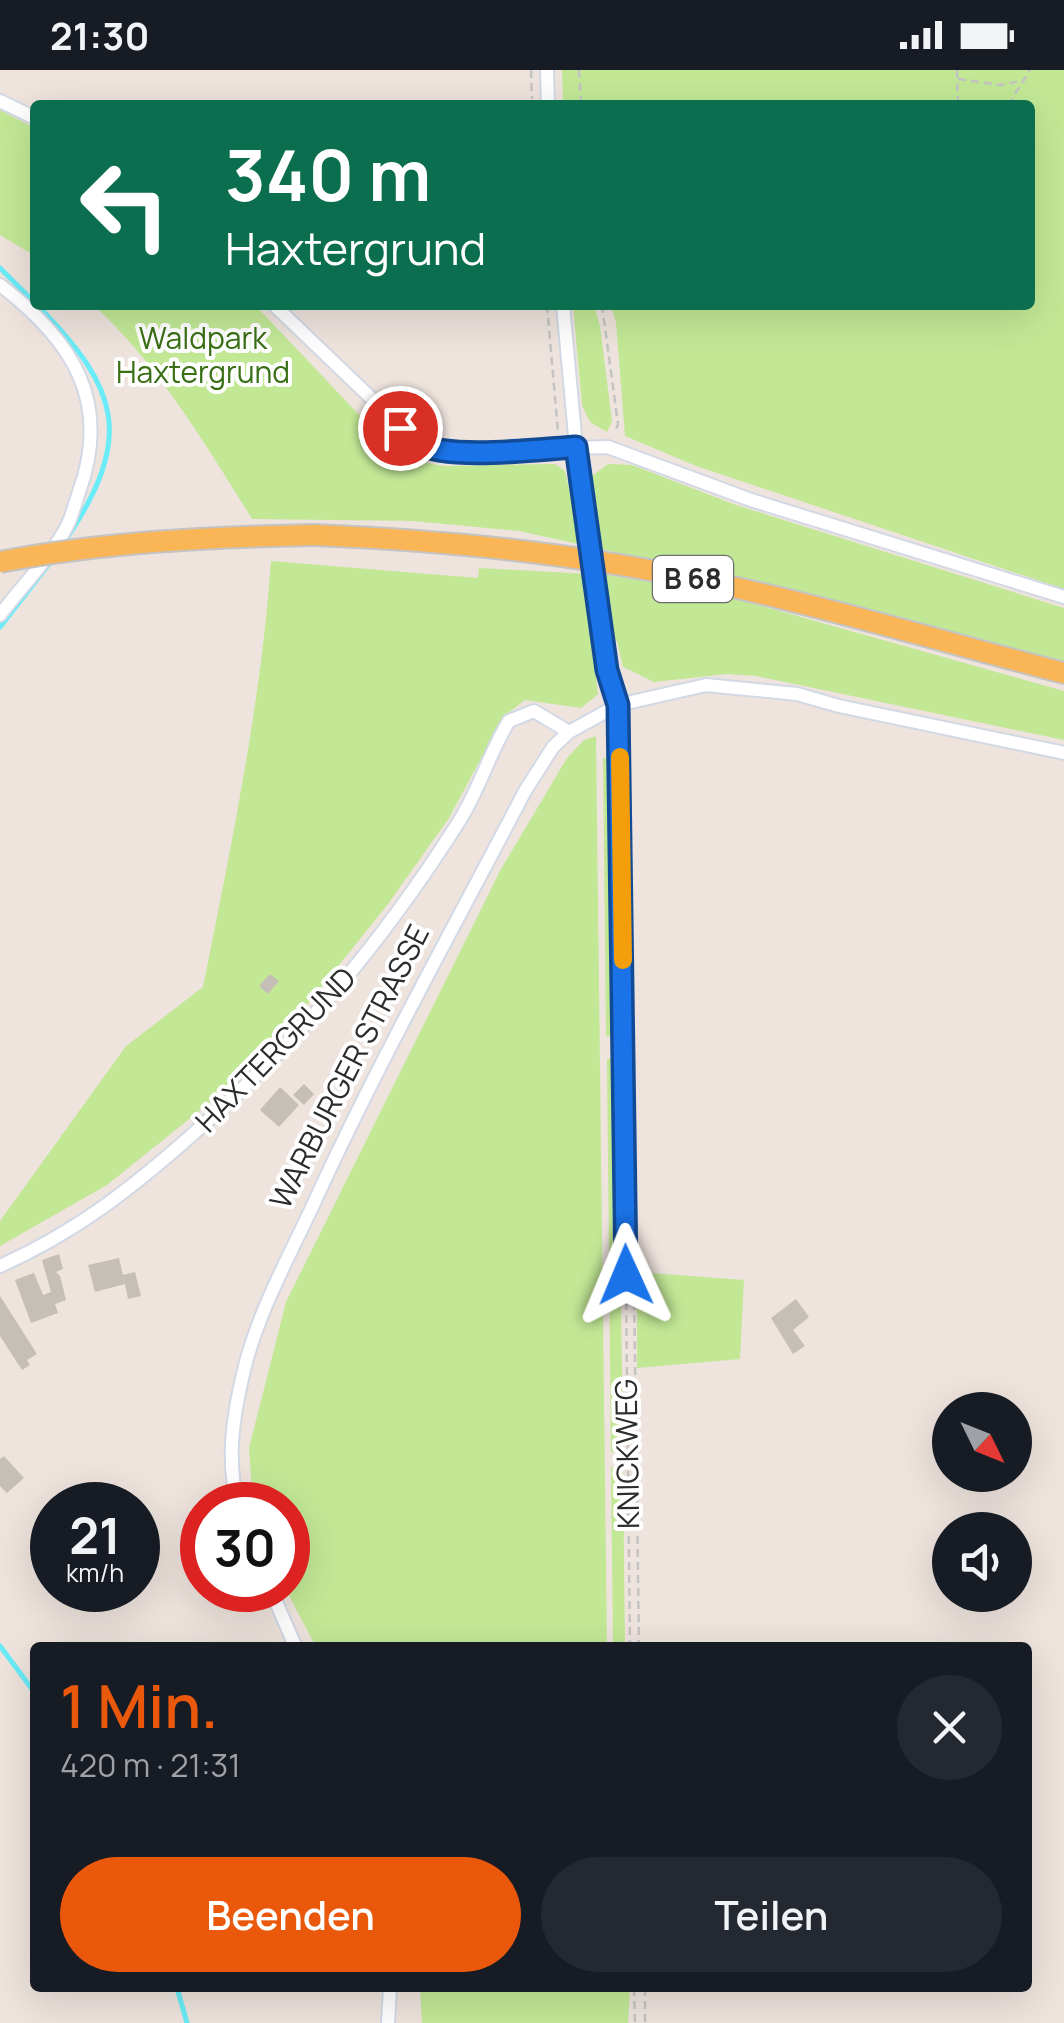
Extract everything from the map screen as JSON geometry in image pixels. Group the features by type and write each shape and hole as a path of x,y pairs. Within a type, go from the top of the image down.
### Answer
{"main road":[{"name":"B 68","path":"0,562 120,545 218,537 314,534 436,540 609,563 714,583 1064,673"}],"street":[{"path":"547,70 548,100"},
{"path":"0,101 30,116"},
{"path":"0,285 50,329 66,352 89,402 93,421 86,475 66,528 0,615"},
{"path":"279,310 419,444 444,450 608,447 751,500 1064,597"},
{"path":"562,310 570,447 584,497 607,670 618,705 626,1275"},
{"name":"WARBURGER STRASSE","path":"232,1482 230,1443 244,1368 268,1302 335,1156 525,791 553,748 569,732 618,705 706,685 797,694 1064,753"},
{"name":"HAXTERGRUND","path":"0,1266 40,1248 116,1201 228,1103 318,1012 364,959 460,820 509,721 534,712 569,732"},
{"path":"280,1612 293,1642"},
{"path":"388,2023 390,1992"}],"path":[{"path":"531,70 532,100"},
{"path":"579,70 581,100"},
{"path":"957,70 958,100"},
{"path":"1011,100 1030,70"},
{"path":"958,79 1001,85 1025,80"},
{"path":"546,310 558,432 570,447"},
{"path":"603,310 618,424 608,447"},
{"name":"KNICKWEG","path":"626,1275 630,1642"},
{"path":"634,1992 634,2023"},
{"path":"645,1992 645,2023"}],"green space":[{"path":"562,70 1064,70 1064,589 696,466 625,436 612,310 1035,310 1035,100 563,100"},
{"path":"0,110 30,125 30,253 0,235"},
{"name":"Waldpark Haxtergrund","path":"98,310 260,310 401,459 445,466 555,464 565,471 570,493 608,464 632,465 736,505 1064,608 1064,663 714,574 519,531 413,521 252,519 159,378"},
{"path":"573,310 595,310 612,421 607,432 590,422 582,405"},
{"path":"271,561 478,578 479,568 607,575 712,592 1064,691 1064,740 756,676 727,674 654,682 623,667 617,641 591,635 598,694 581,708 525,700 504,716 449,818 388,904 307,1005 218,1096 107,1185 0,1246 0,1221 126,1046 203,987 252,722"},
{"path":"596,736 607,1642 313,1642 298,1612 310,1612 310,1482 251,1482 249,1448 286,1302 501,869 567,758 584,740"},
{"path":"603,758 612,758 618,1035 606,1036"},
{"path":"607,1059 618,1059 623,1452 611,1452"},
{"path":"637,1272 744,1280 740,1359 637,1368"},
{"path":"623,1466 625,1642 613,1642 611,1467"},
{"path":"420,1992 630,1992 628,2023 422,2023"}],"building":[{"path":"270,974 279,981 268,994 259,986"},
{"path":"304,1084 314,1094 304,1105 293,1095"},
{"path":"280,1087 299,1105 279,1127 260,1110"},
{"path":"59,1254 63,1269 56,1272 66,1300 55,1304 58,1313 31,1323 15,1280 34,1273 43,1295 51,1292 42,1260"},
{"path":"119,1258 123,1275 135,1272 141,1296 128,1299 125,1284 95,1292 88,1265"},
{"path":"0,1296 37,1354 27,1360 30,1365 22,1370 0,1336"},
{"path":"796,1299 809,1317 793,1330 805,1346 793,1354 771,1318"},
{"path":"4,1456 24,1478 7,1493 0,1486 0,1459"}],"waterway":[{"path":"0,268 30,298"},
{"path":"42,310 87,363 101,390 108,416 109,443 102,473 65,541"},
{"path":"0,627 53,559"},
{"path":"0,1646 30,1686"},
{"path":"178,1992 187,2023"}],"slow traffic":[{"path":"620,757 623,960"}],"route":[{"path":"400,428 419,444 444,450 508,452 576,447 607,670 618,705 626,1275"}]}
